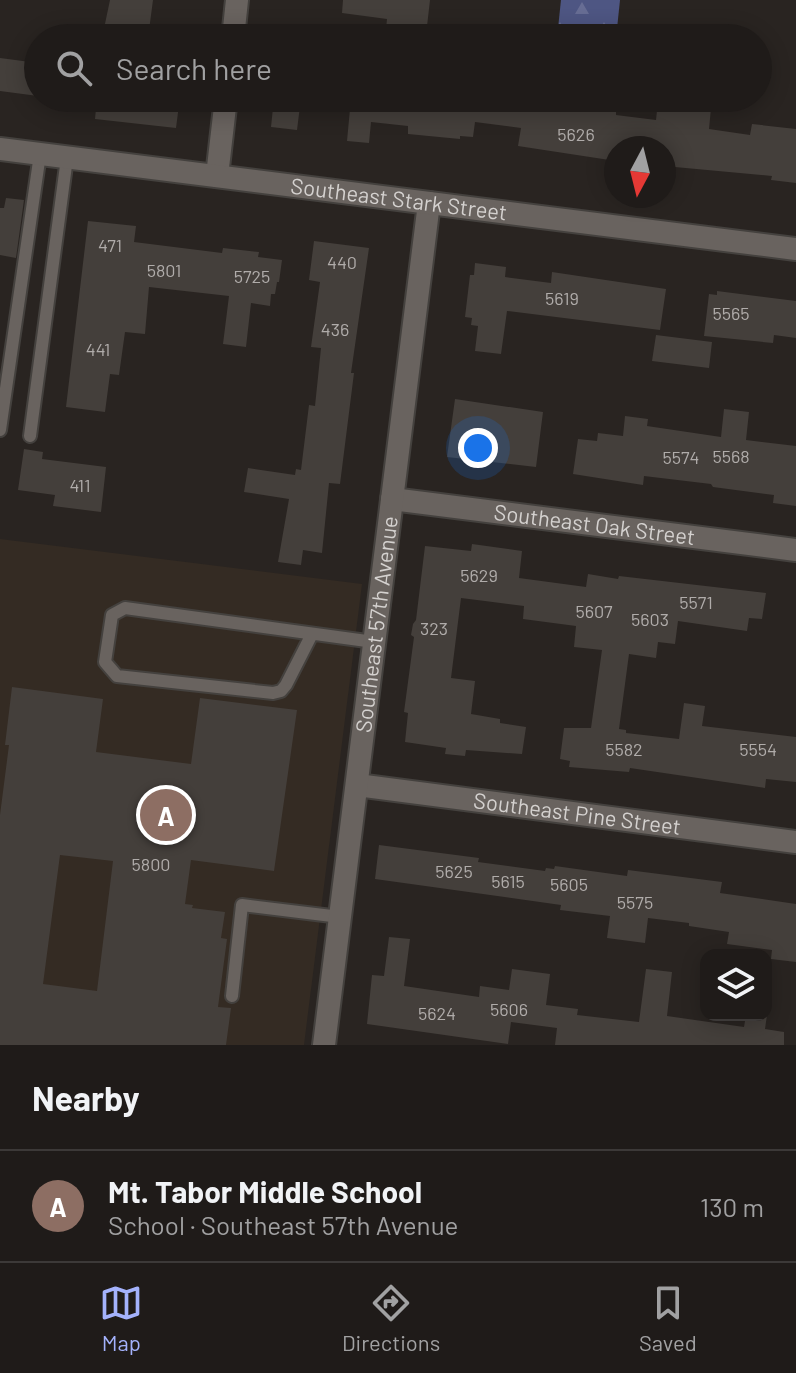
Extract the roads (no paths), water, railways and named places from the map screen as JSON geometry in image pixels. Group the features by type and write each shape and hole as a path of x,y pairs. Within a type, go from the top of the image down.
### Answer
{"street":[{"path":"234,24 237,0"},
{"path":"217,176 224,112"},
{"name":"Southeast Stark Street","path":"0,149 796,249"},
{"name":"Southeast 57th Avenue","path":"324,1045 429,203"},
{"name":"Southeast Oak Street","path":"392,499 796,550"},
{"name":"Southeast Pine Street","path":"357,785 796,842"}],"lane":[{"path":"0,430 40,154"},
{"path":"30,436 67,158"},
{"path":"312,634 286,685 281,691 273,693 117,676 105,662 112,615 125,608 374,642"},
{"path":"232,996 242,905 340,917"}],"place":[{"name":"Mt. Tabor Middle School","path":"166,815"}]}
